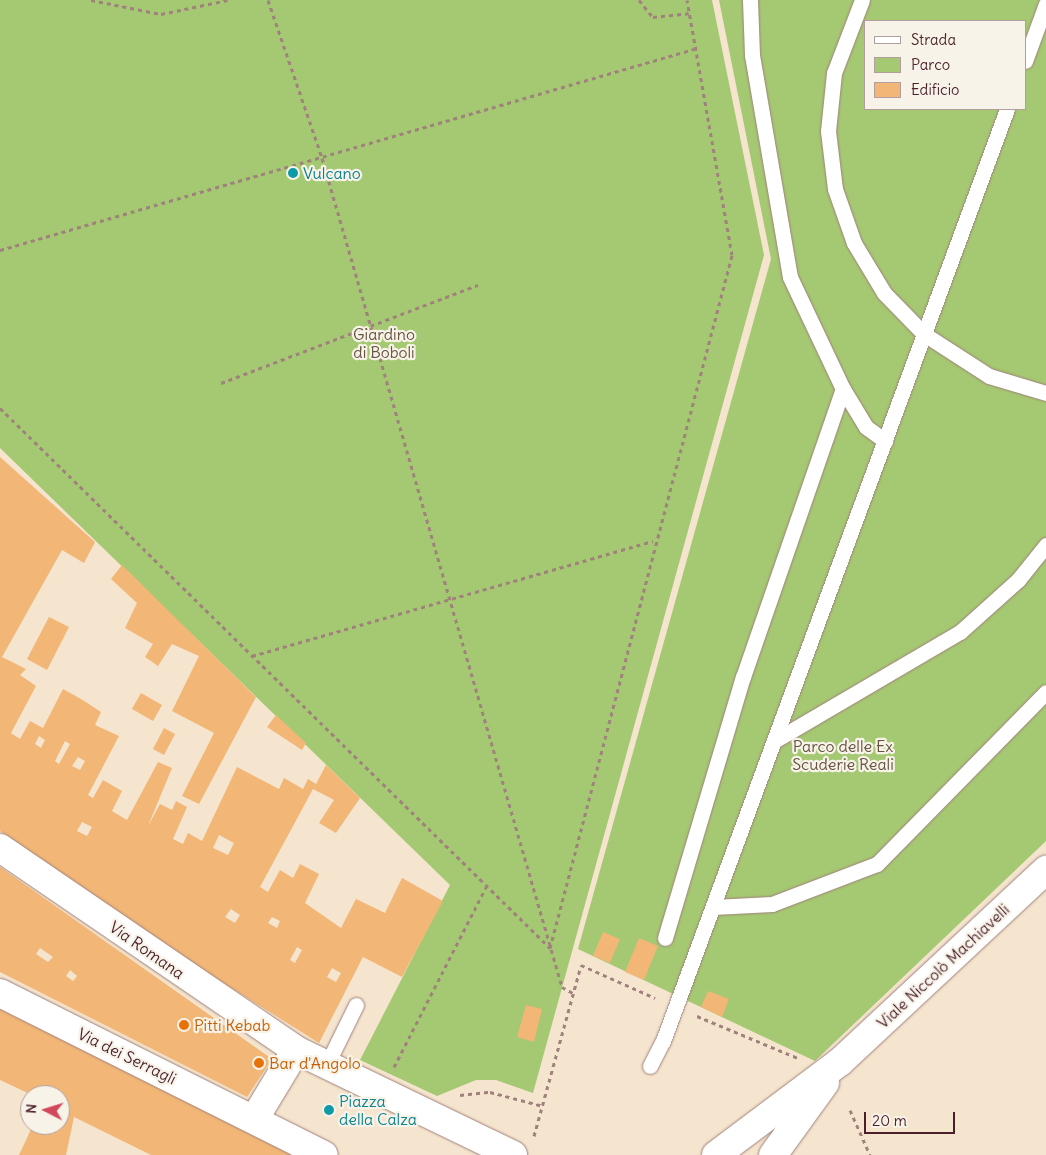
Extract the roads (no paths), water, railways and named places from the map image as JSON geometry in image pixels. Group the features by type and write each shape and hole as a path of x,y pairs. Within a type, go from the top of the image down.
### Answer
{"street":[{"name":"Via Romana","path":"0,848 296,1050"},
{"name":"Viale Niccolò Machiavelli","path":"716,1155 840,1062 1046,870"},
{"name":"Via dei Serragli","path":"0,993 255,1118"},
{"path":"324,1155 255,1118 296,1050 381,1094 506,1151"},
{"name":"Viale Niccolò Machiavelli","path":"773,1155 840,1062"}],"lane":[{"path":"750,0 752,55 790,277 843,389 866,427 884,442"},
{"path":"862,0 834,73 828,131 835,188 854,243 884,293 924,334 989,376 1046,393"},
{"path":"1026,58 1046,4"},
{"path":"650,1066 675,1007 713,907 1007,110"},
{"path":"665,938 743,677 843,389"},
{"path":"774,741 960,632 1018,580 1046,545"},
{"path":"713,907 772,904 878,864 1046,692"},
{"path":"326,1066 356,1005"}],"place":[{"name":"Vulcano","path":"293,173"},
{"name":"Pitti Kebab","path":"184,1025"},
{"name":"Bar d'Angolo","path":"259,1063"},
{"name":"Piazza della Calza","path":"329,1110"}],"park label":[{"name":"Giardino di Boboli","path":"384,343"},
{"name":"Parco delle Ex Scuderie Reali","path":"843,755"}]}
